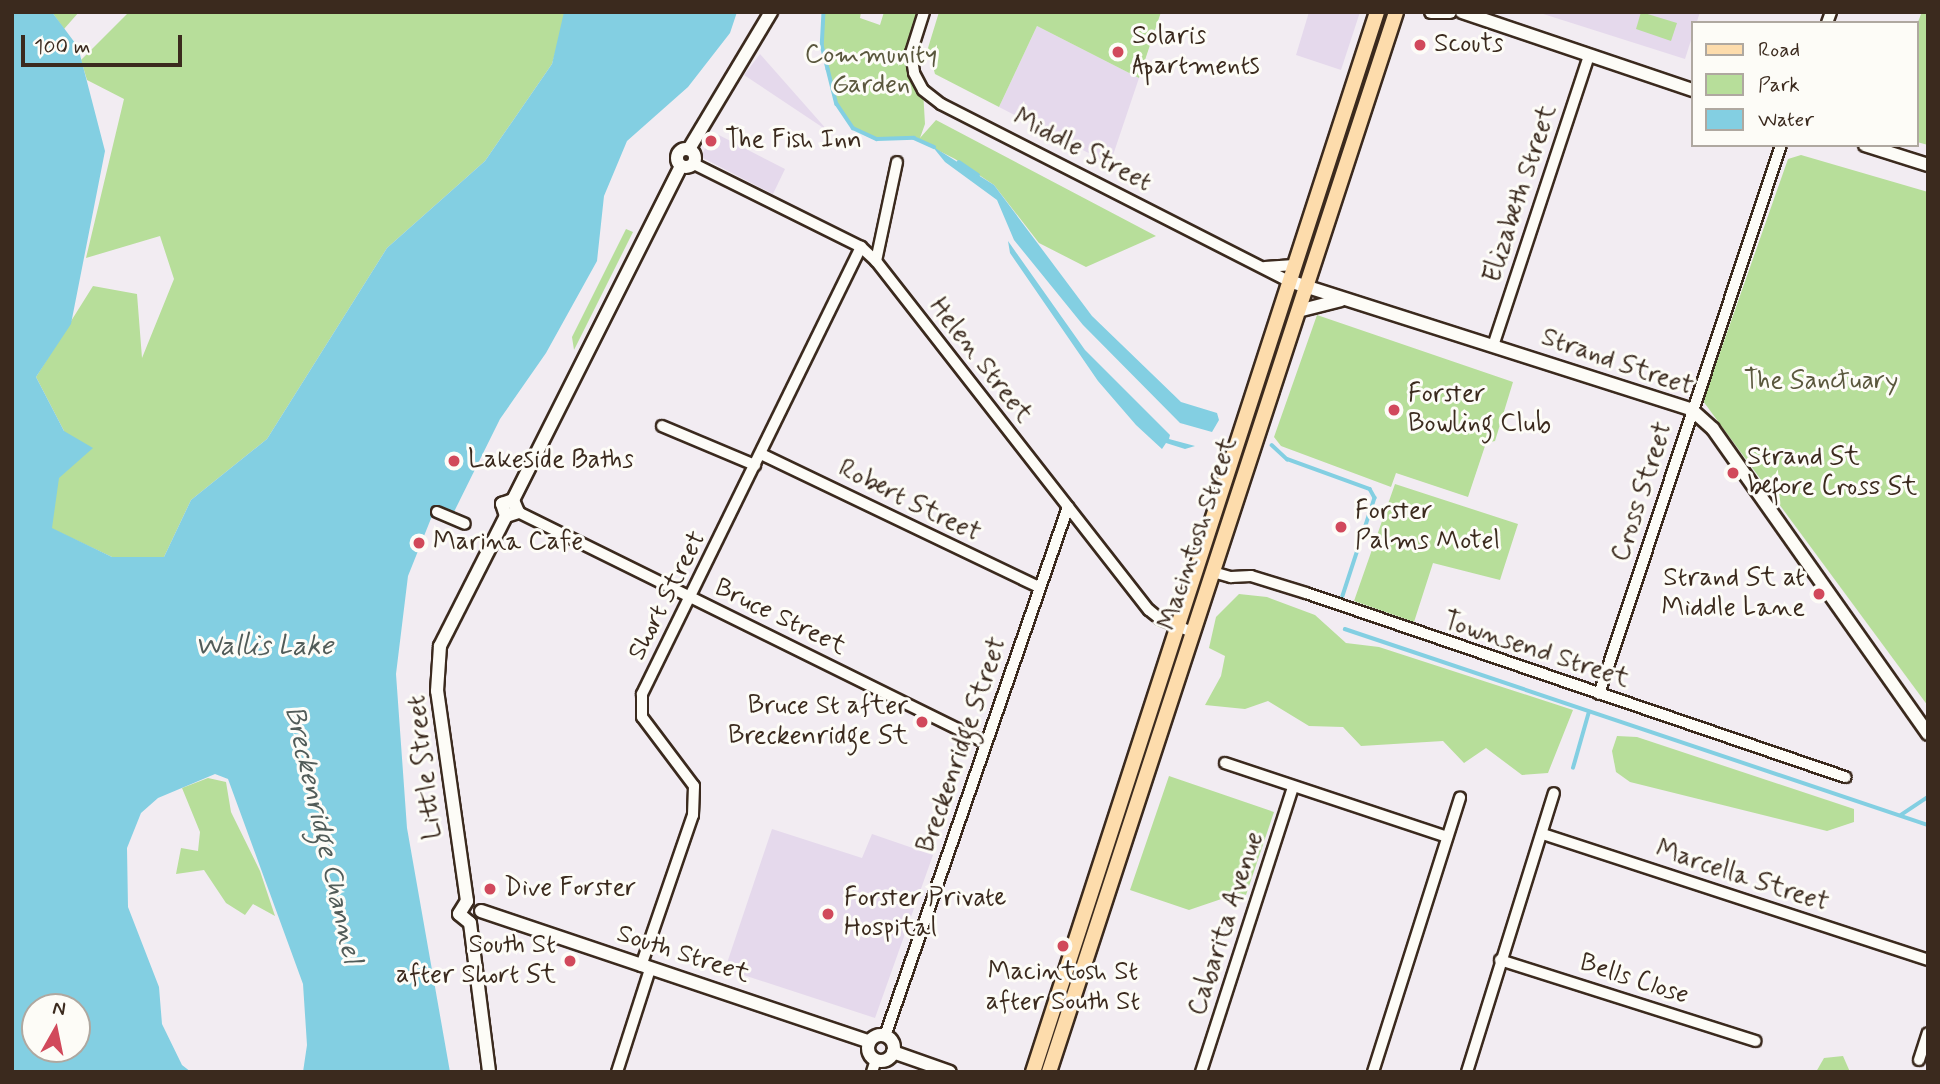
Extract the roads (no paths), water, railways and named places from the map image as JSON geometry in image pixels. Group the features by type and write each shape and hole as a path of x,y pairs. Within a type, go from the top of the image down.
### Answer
{"main road":[{"name":"Macintosh Street","path":"1033,1072 1377,12"},
{"name":"Macintosh Street","path":"1049,1072 1396,12"}],"street":[{"name":"Little Street","path":"470,923 459,914 467,901 436,691 440,646 687,165 677,156 689,149 771,12"},
{"name":"Middle Street","path":"923,12 911,53 923,90 942,104 1257,267 1306,287"},
{"path":"1431,12 1450,12"},
{"path":"1462,12 1692,90"},
{"name":"Elizabeth Street","path":"1493,346 1589,55"},
{"name":"Cross Street","path":"1599,694 1780,147"},
{"path":"1871,147 1928,165"},
{"path":"876,261 897,162"},
{"name":"Helen Street","path":"687,165 861,247 876,261 1154,615 1193,632"},
{"name":"Short Street","path":"617,1072 645,967 693,815 694,786 642,717 642,694 693,598 861,247"},
{"path":"1257,267 1294,265"},
{"name":"Strand Street","path":"1306,287 1692,410 1713,429 1928,734"},
{"path":"1298,311 1345,300"},
{"path":"662,426 755,466"},
{"name":"Robert Street","path":"761,454 1039,587"},
{"name":"Breckenridge Street","path":"885,1036 1068,507"},
{"name":"Bruce Street","path":"512,509 986,743"},
{"path":"437,512 466,524"},
{"name":"Townsend Street","path":"1213,572 1231,577 1251,576 1845,777"},
{"path":"1225,763 1293,788 1447,837"},
{"name":"Cabarita Avenue","path":"1201,1072 1293,788"},
{"path":"1467,1070 1500,960 1544,834 1554,793"},
{"path":"1373,1072 1461,797"},
{"name":"Marcella Street","path":"1544,834 1928,960"},
{"name":"South Street","path":"467,901 476,902 481,911 870,1042"},
{"path":"481,911 470,923 489,1072"},
{"name":"Bells Close","path":"1500,960 1755,1041"},
{"path":"1919,1060 1928,1033"},
{"path":"893,1052 874,1066 870,1055 870,1042 885,1036 893,1052 950,1072"}],"water":[{"name":"Wallis Lake","path":"12,12 52,12 78,47 105,151 71,324 36,377 64,431 93,448 59,478 52,528 112,557 164,557 191,500 267,439 387,248 485,161 552,64 564,12 737,12 730,33 688,87 627,141 604,196 597,261 546,353 500,419 448,524 432,516 408,576 396,674 407,828 450,1072 303,1072 307,1045 303,984 228,779 215,774 158,798 141,813 127,848 128,907 159,987 162,1024 182,1065 191,1072 12,1072"},
{"path":"932,146 994,185 1092,316 1181,402 1217,413 1219,420 1212,432 1180,423 1083,325 1014,240 997,200 945,162"},
{"path":"1008,241 1085,350 1170,435 1169,439 1195,446 1185,449 1166,443 1162,449 1136,425 1098,381 1010,253"}],"waterway":[{"path":"824,12 822,45 837,104 853,128 877,139 914,138 934,147"},
{"path":"959,162 978,175"},
{"path":"1272,445 1287,459 1370,489 1375,498 1343,596"},
{"path":"1345,629 1928,825"},
{"path":"1573,768 1589,712"},
{"path":"1901,815 1928,797"}],"place":[{"name":"Scouts","path":"1420,45"},
{"name":"Solaris Apartments","path":"1118,52"},
{"name":"The Fish Inn","path":"711,141"},
{"name":"Forster Bowling Club","path":"1394,410"},
{"name":"Lakeside Baths","path":"454,461"},
{"name":"Strand St before Cross St","path":"1733,473"},
{"name":"Forster Palms Motel","path":"1341,527"},
{"name":"Marina Cafe","path":"419,543"},
{"name":"Strand St at Middle Lane","path":"1819,594"},
{"name":"Bruce St after Breckenridge St","path":"922,722"},
{"name":"Dive Forster","path":"490,889"},
{"name":"Forster Private Hospital","path":"828,914"},
{"name":"Macintosh St after South St","path":"1063,946"},
{"name":"South St after Short St","path":"570,961"}],"park label":[{"name":"Community Garden","path":"871,71"},
{"name":"The Sanctuary","path":"1821,382"}],"water label":[{"name":"Breckenridge Channel","path":"322,835"}]}
